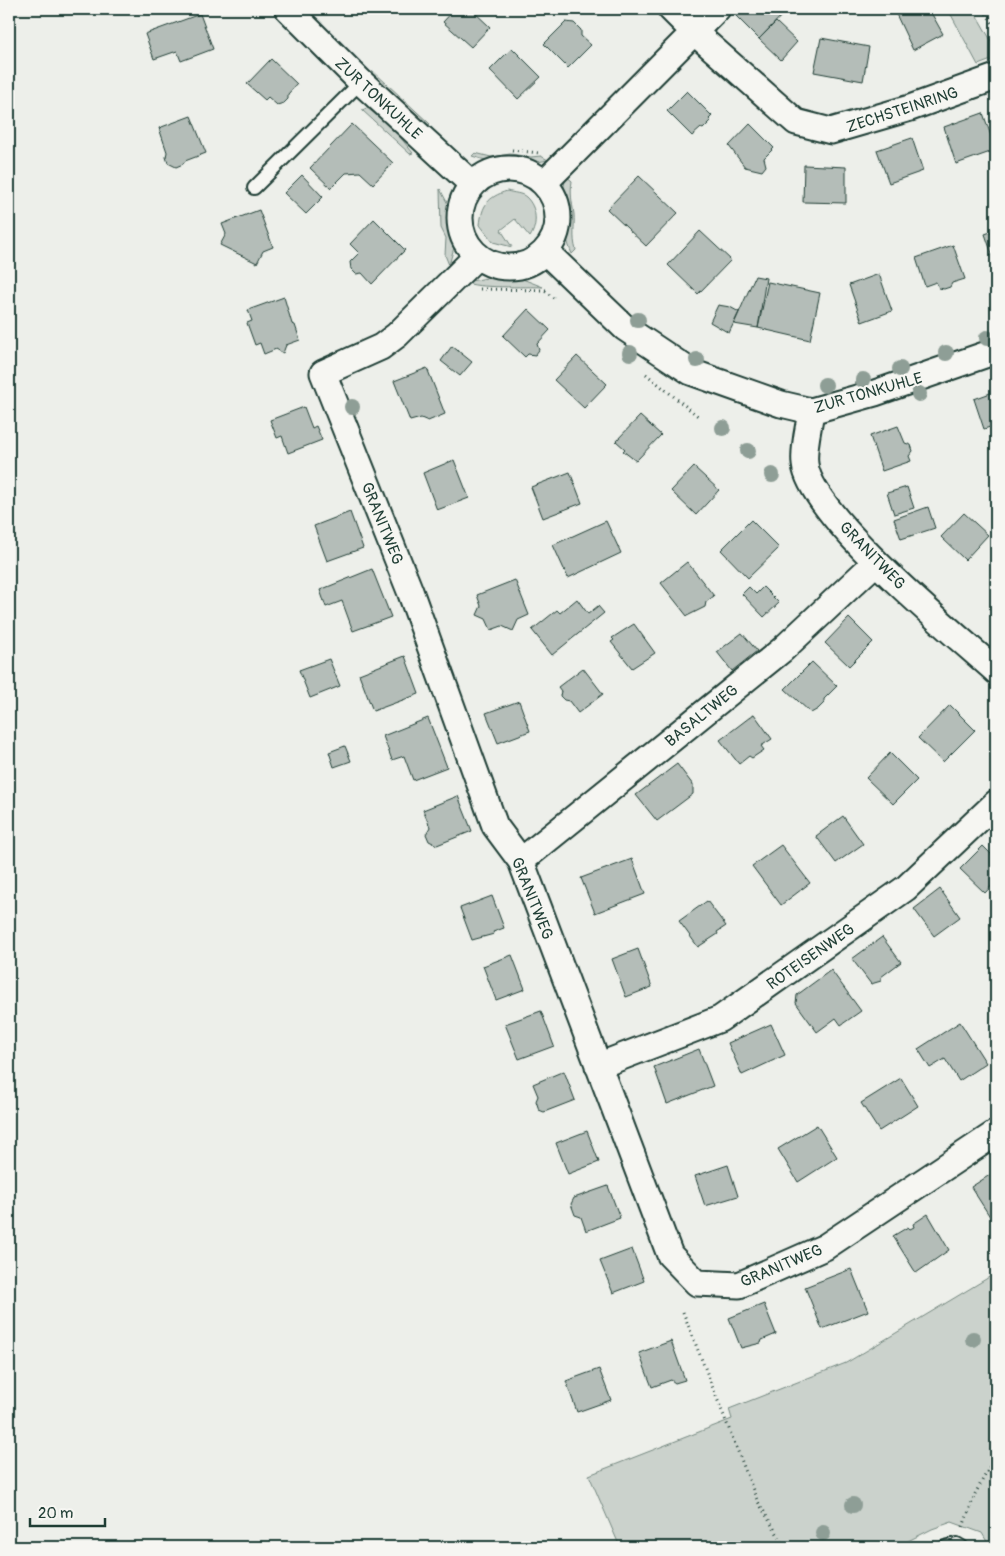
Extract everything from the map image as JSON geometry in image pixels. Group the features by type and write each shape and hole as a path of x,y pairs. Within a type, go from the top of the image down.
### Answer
{"street":[{"name":"ZUR TONKUHLE","path":"288,9 361,82 472,184"},
{"name":"ZECHSTEINRING","path":"671,9 694,32 796,122 832,131 910,108 996,77"},
{"path":"545,182 716,9"},
{"path":"508,168 528,171 545,182 555,198 559,217 556,236 546,252 524,265 500,267 477,256 464,241 459,221 462,202 472,184 488,172 508,168"},
{"name":"ZUR TONKUHLE","path":"546,252 625,328 691,372 756,396 811,411 875,393 996,351"},
{"name":"GRANITWEG","path":"477,256 397,335 380,347 323,373 410,591 495,826 521,861 670,1255 697,1283 739,1285 825,1247 996,1133"},
{"name":"GRANITWEG","path":"811,411 805,463 810,481 819,497 876,562 996,671"},
{"name":"BASALTWEG","path":"521,861 782,650 876,562"},
{"name":"ROTEISENWEG","path":"598,1066 720,1019 906,888 996,803"}],"lane":[{"path":"254,188 361,82"}],"path":[{"path":"984,9 996,30"},
{"path":"454,280 463,288 545,291 563,269"},
{"path":"683,1312 756,1500 785,1547"},
{"path":"955,1546 975,1494 996,1455"}],"shaded area":[{"path":"948,9 973,9 993,44 994,59 978,65"},
{"path":"373,71 430,124 428,126 398,107 370,79"},
{"path":"367,108 391,126 413,153 410,154 362,110"},
{"path":"475,153 491,157 510,154 531,157 541,156 548,160 519,164 500,163 472,156"},
{"path":"566,176 572,181 571,194 576,250 572,254 566,236 563,216"},
{"path":"440,189 450,208 450,226 455,244 449,265 445,255 446,238 441,228"},
{"path":"507,191 526,197 530,201 535,216 533,232 530,237 515,219 501,230 512,247 493,242 480,225 482,212 487,203 495,196"},
{"path":"487,278 520,278 543,287 479,286 465,282"},
{"path":"996,1273 996,1547 990,1547 982,1533 952,1522 932,1529 896,1547 620,1547 589,1475 732,1419 729,1409 846,1363"}],"building":[{"path":"455,9 471,9 490,27 471,47 443,22"},
{"path":"743,9 788,9 759,39 736,16"},
{"path":"891,9 929,9 943,34 913,50 895,12 893,13"},
{"path":"200,14 213,49 181,61 177,51 154,59 145,34"},
{"path":"566,22 574,23 581,30 581,36 591,45 568,68 544,44"},
{"path":"776,22 797,42 781,60 759,39"},
{"path":"821,38 869,47 863,81 814,72"},
{"path":"512,48 541,77 518,99 490,70"},
{"path":"271,59 297,84 288,94 288,99 284,103 277,105 268,97 265,100 247,84"},
{"path":"687,91 712,116 709,119 711,121 703,129 701,128 692,136 667,111"},
{"path":"983,113 996,150 956,164 944,127"},
{"path":"191,116 206,153 185,161 176,167 168,163 167,152 159,128"},
{"path":"352,124 393,163 373,184 360,172 346,173 331,188 310,168"},
{"path":"750,124 774,148 764,158 766,166 762,171 745,167 729,146"},
{"path":"912,138 923,171 889,183 877,150"},
{"path":"804,165 846,167 846,203 803,202"},
{"path":"302,175 323,197 306,214 284,193"},
{"path":"639,176 678,213 646,246 607,209"},
{"path":"259,210 273,247 263,251 257,263 220,245 226,234 222,224"},
{"path":"374,219 405,250 372,284 362,273 356,274 351,269 350,262 359,253 350,244"},
{"path":"996,230 996,266 985,234"},
{"path":"700,231 731,260 698,294 668,265"},
{"path":"953,245 965,279 952,283 950,287 944,289 939,288 936,282 925,286 916,258"},
{"path":"879,274 892,311 862,322 849,285"},
{"path":"755,276 766,278 758,328 734,324"},
{"path":"768,282 820,293 810,340 758,328"},
{"path":"284,297 292,324 295,325 300,340 286,345 283,353 276,349 264,354 260,343 255,345 247,323 252,321 248,310"},
{"path":"718,305 730,307 739,312 729,333 710,322"},
{"path":"528,309 550,330 537,344 539,350 535,355 528,354 525,357 503,336"},
{"path":"452,346 472,362 460,376 441,361"},
{"path":"577,356 607,384 584,408 554,380"},
{"path":"427,368 445,414 428,421 421,418 410,421 394,381"},
{"path":"996,391 996,425 984,429 974,399"},
{"path":"304,407 312,428 316,426 322,440 288,453 282,436 277,438 270,420"},
{"path":"640,416 661,435 636,461 623,451 625,449 616,441"},
{"path":"898,426 905,443 911,445 913,451 909,456 911,461 882,471 870,436"},
{"path":"454,460 469,498 437,510 423,473"},
{"path":"694,467 719,490 696,515 671,491"},
{"path":"570,472 582,503 543,518 531,487"},
{"path":"907,487 914,508 894,514 887,493"},
{"path":"928,507 935,528 901,539 894,519"},
{"path":"350,512 363,548 327,561 314,526"},
{"path":"964,513 988,535 965,560 941,537"},
{"path":"751,520 779,548 748,578 721,550"},
{"path":"606,521 621,553 568,578 553,545"},
{"path":"687,562 714,596 706,602 705,607 687,616 661,583"},
{"path":"372,569 391,617 353,631 342,601 326,607 320,590"},
{"path":"515,580 529,615 518,620 513,631 502,626 491,630 486,619 477,615 481,606 477,595"},
{"path":"749,587 756,594 763,587 779,603 764,617 742,594"},
{"path":"577,599 588,614 598,606 604,613 552,655 532,630 557,610 560,613"},
{"path":"849,618 873,642 849,666 825,643"},
{"path":"634,624 655,653 632,668 611,642 614,640 612,638"},
{"path":"742,633 757,651 732,671 717,652"},
{"path":"405,656 419,694 373,711 359,674"},
{"path":"329,659 340,686 310,698 299,670"},
{"path":"812,662 837,686 824,699 824,703 811,713 785,689"},
{"path":"583,668 603,694 578,713 569,701 564,700 560,696 561,691 558,687"},
{"path":"519,701 530,731 498,743 486,713"},
{"path":"950,705 975,730 943,762 918,738"},
{"path":"754,714 772,739 761,746 764,750 752,758 749,756 739,764 720,740"},
{"path":"428,718 447,767 413,780 404,756 392,760 383,736"},
{"path":"345,746 351,761 334,767 329,752"},
{"path":"890,753 917,780 893,804 866,778"},
{"path":"677,764 693,785 693,794 657,821 636,795"},
{"path":"458,796 472,831 437,845 429,841 426,834 430,827 423,810"},
{"path":"843,816 863,844 836,863 816,836"},
{"path":"781,845 810,883 781,905 752,866"},
{"path":"983,846 996,859 996,881 985,893 960,869"},
{"path":"632,859 645,894 595,913 581,878"},
{"path":"940,889 960,917 934,936 914,909"},
{"path":"492,896 504,928 493,932 494,934 472,940 460,908"},
{"path":"707,901 726,926 717,932 718,934 698,947 679,921"},
{"path":"882,937 901,962 881,977 881,981 871,984 852,959"},
{"path":"638,949 652,987 626,997 612,959"},
{"path":"512,955 525,989 496,1000 483,966"},
{"path":"831,970 861,1011 841,1025 836,1018 817,1032 796,1003 797,995"},
{"path":"996,992 996,1002 991,996"},
{"path":"541,1011 554,1046 519,1059 505,1024"},
{"path":"960,1022 986,1063 959,1081 945,1059 930,1068 918,1049"},
{"path":"771,1024 785,1055 742,1075 728,1043"},
{"path":"699,1049 713,1086 667,1104 654,1067"},
{"path":"564,1071 575,1100 544,1112 539,1110 536,1101 538,1096 533,1084"},
{"path":"901,1078 918,1106 879,1131 861,1103"},
{"path":"817,1125 837,1157 798,1182 778,1149"},
{"path":"587,1131 599,1162 568,1174 556,1143"},
{"path":"728,1165 738,1196 705,1206 695,1176"},
{"path":"996,1171 996,1226 971,1187"},
{"path":"608,1186 620,1218 586,1231 581,1217 575,1215 571,1204 574,1198"},
{"path":"928,1214 949,1250 916,1273 893,1236 908,1227 910,1229 914,1227 913,1224"},
{"path":"632,1249 644,1281 613,1293 600,1261"},
{"path":"851,1269 868,1311 822,1329 805,1287"},
{"path":"764,1304 776,1334 762,1340 761,1343 741,1348 729,1318"},
{"path":"671,1341 685,1380 675,1383 671,1380 652,1387 639,1353"},
{"path":"599,1369 611,1400 577,1412 566,1381"}]}
